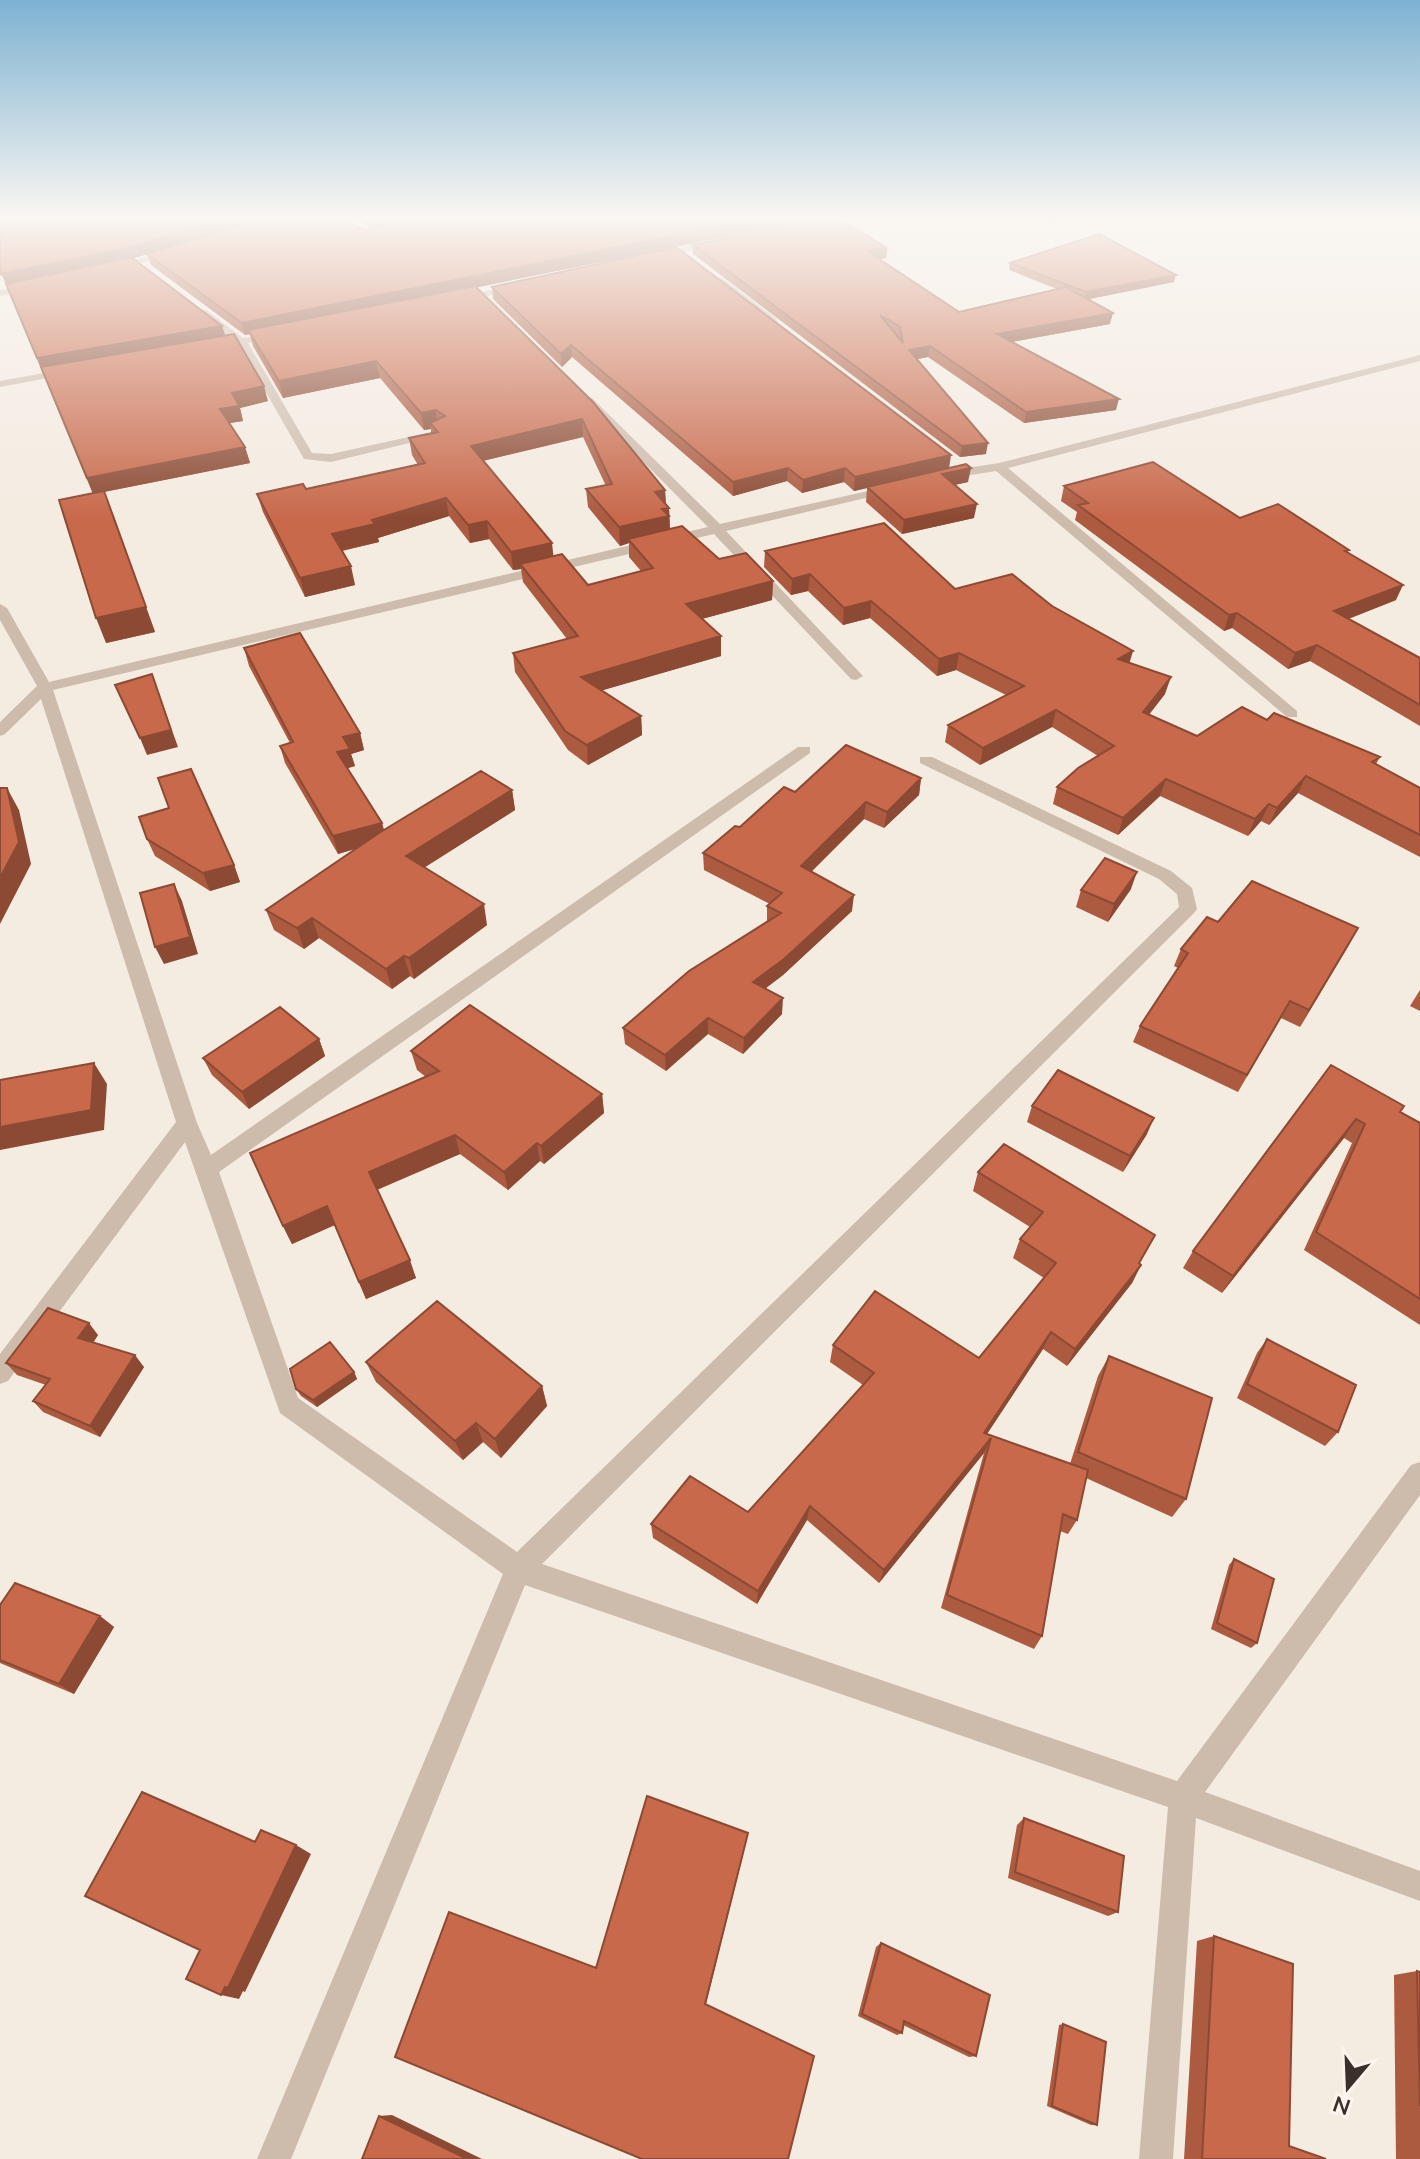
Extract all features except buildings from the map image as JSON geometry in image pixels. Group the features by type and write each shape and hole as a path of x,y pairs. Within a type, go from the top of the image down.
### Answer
{"street":[{"path":"208,317 242,342 308,456 331,458 439,434"},
{"path":"766,317 780,327"},
{"path":"196,350 286,333"},
{"path":"934,478 960,466 999,467 1420,358"},
{"path":"0,384 91,368"},
{"path":"573,385 716,528 856,676"},
{"path":"999,467 1292,714"},
{"path":"0,731 45,687 903,485"},
{"path":"0,608 45,687 187,1123 207,1169 289,1405 518,1569 1183,1798 1420,1886"},
{"path":"207,1169 804,750"},
{"path":"274,2159 518,1569 1188,909 1186,892 1165,875 926,760"},
{"path":"0,1373 187,1123"},
{"path":"1156,2159 1183,1798 1420,1474"}]}
